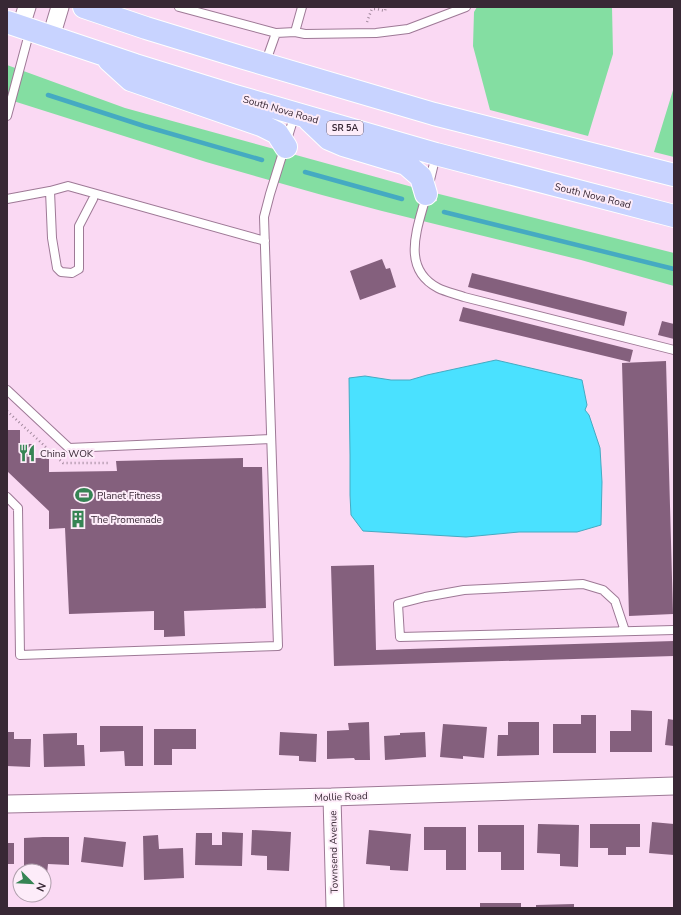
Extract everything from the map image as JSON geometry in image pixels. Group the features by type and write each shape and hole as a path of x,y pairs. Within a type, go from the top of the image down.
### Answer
{"main road":[{"path":"84,7 146,28 444,117 674,175"},
{"name":"South Nova Road","path":"21,21 51,36 221,92 436,154 674,216"},
{"path":"102,54 131,80 262,125 277,133 286,147"},
{"path":"300,115 329,139 343,145 406,164 421,177 426,194"}],"street":[{"path":"51,36 60,7"},
{"name":"Mollie Road","path":"7,804 332,797 674,786"},
{"name":"Townsend Avenue","path":"332,797 335,908"}],"lane":[{"path":"180,7 276,33 295,32 305,34 376,33 408,29 466,7"},
{"path":"295,32 302,7"},
{"path":"7,116 21,21"},
{"path":"265,64 276,33"},
{"path":"7,497 18,508 20,655 278,646 264,217 286,147 300,115"},
{"path":"436,154 414,243 415,261 421,274 431,284 464,297 674,350"},
{"path":"7,199 68,186 265,241"},
{"path":"50,191 52,238 57,268 61,272 72,273 79,269 79,226 93,199"},
{"path":"7,390 69,448 271,438"},
{"path":"625,631 615,601 603,590 583,584 464,590 425,597 398,604 400,637 674,630"}],"path":[{"path":"363,33 371,11 374,8 385,11 386,7"}],"green space":[{"path":"477,7 612,7 613,54 588,136 490,110 473,46 474,12"},
{"path":"7,65 125,108 416,188 421,204 437,201 435,193 674,253 674,286 581,260 322,195 206,162 7,99"},
{"path":"674,87 674,157 654,152"}],"water":[{"path":"496,360 582,380 587,405 585,410 589,415 600,448 602,482 601,525 577,532 519,532 466,537 363,531 351,515 349,378 365,376 391,380 410,380"}],"building":[{"path":"382,259 386,269 390,268 396,287 360,300 350,271"},
{"path":"472,273 627,312 624,326 468,287"},
{"path":"463,307 633,350 630,362 459,321"},
{"path":"662,321 674,324 674,339 658,335"},
{"path":"666,361 673,614 629,616 622,363"},
{"path":"7,430 20,430 20,444 34,444 35,458 49,458 49,472 117,471 116,461 243,458 243,467 262,467 266,608 184,611 185,636 164,637 164,630 154,630 154,611 69,614 65,528 49,529 49,511 7,471"},
{"path":"374,565 376,650 674,641 674,656 334,666 331,566"},
{"path":"631,710 652,711 652,752 610,752 610,731 631,731"},
{"path":"581,715 596,715 596,753 553,753 553,724 581,724"},
{"path":"668,719 674,720 674,746 665,745"},
{"path":"369,722 370,760 355,760 354,758 327,759 327,731 349,730 348,723"},
{"path":"508,722 539,722 539,755 497,756 498,735 508,735"},
{"path":"443,724 487,727 484,758 463,756 463,759 440,757"},
{"path":"100,726 143,726 143,766 125,766 124,751 100,752"},
{"path":"154,729 196,729 196,749 172,749 172,765 154,765"},
{"path":"7,732 14,732 14,739 31,739 30,767 7,766"},
{"path":"280,732 317,734 316,762 299,761 299,756 279,755"},
{"path":"425,732 426,757 385,760 384,736 400,735 400,733"},
{"path":"77,733 77,745 84,745 85,766 44,767 43,734"},
{"path":"652,822 674,824 674,855 649,853"},
{"path":"538,824 579,825 578,867 560,866 560,854 537,853"},
{"path":"590,824 640,824 640,847 626,847 626,855 608,855 608,848 590,848"},
{"path":"478,825 524,825 524,870 501,870 501,852 478,852"},
{"path":"424,827 466,827 466,870 446,870 446,850 424,850"},
{"path":"252,830 291,832 289,871 267,870 267,856 251,855"},
{"path":"369,830 411,834 408,871 390,870 390,866 366,864"},
{"path":"222,832 243,833 242,866 195,865 196,833 212,833 212,845 222,845"},
{"path":"158,835 159,849 183,848 184,878 144,880 143,836"},
{"path":"69,837 69,865 52,863 24,863 24,838"},
{"path":"84,837 126,842 123,867 81,862"},
{"path":"7,843 14,843 14,863 7,864"},
{"path":"480,903 521,903 521,908 480,908"},
{"path":"574,904 574,908 536,908 536,905"}],"waterway":[{"path":"48,95 144,126 262,160"},
{"path":"305,172 402,199"},
{"path":"444,212 674,269"}],"place":[{"name":"China WOK","path":"27,453"},
{"name":"Planet Fitness","path":"84,495"},
{"name":"The Promenade","path":"78,519"}]}
